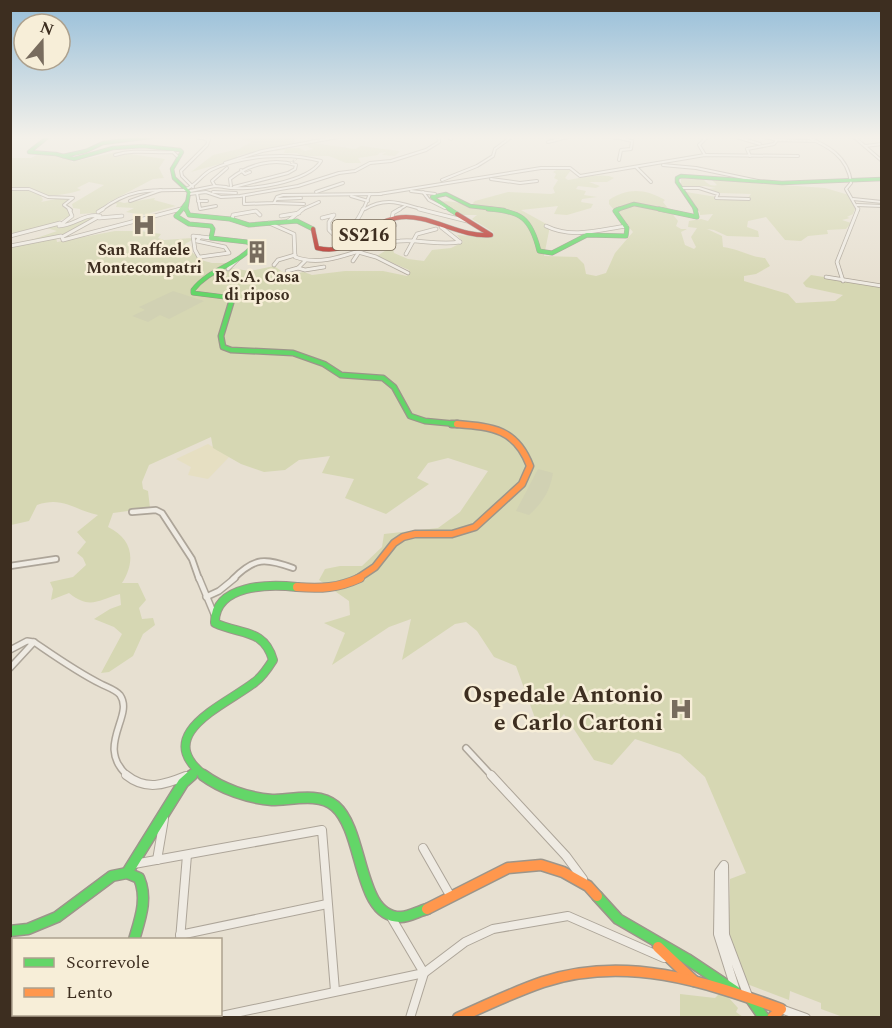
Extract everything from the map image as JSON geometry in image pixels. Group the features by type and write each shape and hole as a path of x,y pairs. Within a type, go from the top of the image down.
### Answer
{"main road":[{"path":"181,184 189,191 187,202 176,216 189,224 212,227 211,238 252,244 251,250 239,258 209,272 198,281 193,290 193,293 233,298 221,336 222,346 234,350 293,353 324,364 339,375 374,376 384,379 394,387 405,411 413,418 497,430 515,437 523,445 530,461 528,472 522,483 475,527 452,534 415,534 403,537 392,546 380,562 354,581 324,589 259,585 227,598 218,605 214,614 215,623 220,627 257,635 266,640 271,648 273,660 260,679 210,712 192,729 186,741 188,762 196,771 211,780 263,799 319,800 336,806 346,814 352,828 372,903 380,912 391,917 414,915 508,868 526,865 542,866 563,872 588,886 618,919 687,959 735,991"},
{"path":"435,194 447,194 466,206 510,212 522,217 536,233 539,251 548,254 558,252 573,239 581,236 624,237 628,233 626,226 615,211 628,204 650,205 681,218 697,217 697,211 680,184"},
{"name":"SS216","path":"187,202 187,214 192,217 232,219 246,225 288,221 305,223 312,227 317,248 327,251 350,245 377,225 408,217 454,234 488,237 492,234 445,208 432,197 435,194"},
{"path":"126,873 165,814 184,780 196,771"},
{"path":"10,931 26,930 51,920 107,878 126,873 139,878 144,890 143,909 134,938"},
{"path":"649,939 695,981"},
{"path":"677,963 678,976"},
{"path":"458,1017 478,1013 535,983 587,969 614,968 678,976 735,991 781,1009 772,1017"},
{"path":"748,996 764,1017"}],"street":[{"path":"186,184 189,191"},
{"path":"189,191 193,184"},
{"path":"213,184 214,188"},
{"path":"226,184 241,189 267,184"},
{"path":"198,193 239,184"},
{"path":"198,193 204,192 221,197 236,195 244,197 302,184"},
{"path":"302,196 340,184"},
{"path":"424,186 429,184"},
{"path":"379,194 438,184"},
{"path":"843,280 837,262 856,216 857,205 846,188 850,184"},
{"path":"98,212 113,200 150,188 189,191 205,197"},
{"path":"682,188 699,188 718,194 716,198 749,199"},
{"path":"10,189 29,189 39,195 74,199 64,205 71,210 72,216 60,223 10,236"},
{"path":"130,201 164,189"},
{"path":"420,192 429,200 445,208"},
{"path":"272,204 283,195 420,192 435,194"},
{"path":"198,193 200,209 216,206"},
{"path":"322,218 334,214 329,222 329,230 333,235 341,236 351,230 365,209 370,194"},
{"path":"277,199 356,196 367,203 391,201 472,223"},
{"path":"244,197 243,203 246,205 304,204"},
{"path":"853,199 882,202"},
{"path":"198,202 207,201"},
{"path":"288,221 305,207 319,202"},
{"path":"365,209 372,204"},
{"path":"857,205 882,206"},
{"path":"393,222 393,213 405,206"},
{"path":"64,236 61,239 70,240 84,233 157,217 181,209"},
{"path":"232,219 233,215 244,212 256,211 260,215"},
{"path":"281,216 299,213"},
{"path":"60,223 59,226 68,226 92,214 100,215 99,218"},
{"path":"10,246 64,236 99,218 122,216"},
{"path":"274,224 295,236 295,255 298,259 305,261 326,259 393,241 460,242 454,234"},
{"path":"546,226 566,234 626,226"},
{"path":"406,254 418,234 437,227"},
{"path":"200,237 197,241 225,247 229,253 200,258 195,250 193,236 211,238"},
{"path":"353,261 357,251"},
{"path":"357,251 376,257 408,273"},
{"path":"274,265 279,260 295,255"},
{"path":"228,269 239,258"},
{"path":"287,271 298,268 305,261"},
{"path":"298,268 305,270 324,267"},
{"path":"826,277 882,286"},
{"path":"132,512 156,510 162,513 192,559 214,614"},
{"path":"10,566 56,559"},
{"path":"206,597 218,592 254,561 275,560 293,568"},
{"path":"10,650 27,641 34,642 80,673 122,695 123,704 114,754 118,766 131,779 143,786 155,787 196,771"},
{"path":"10,668 34,642"},
{"path":"466,748 566,856 588,886"},
{"path":"157,860 165,814"},
{"path":"132,865 322,831 335,991"},
{"path":"423,848 451,897"},
{"path":"187,855 180,937 327,904"},
{"path":"735,991 717,928 719,872 724,865 725,934 748,996"},
{"path":"222,1015 424,973 465,942 493,929 568,916 677,963"},
{"path":"391,917 424,973 410,1017"},
{"path":"781,1009 806,1017"}],"shaded area":[{"path":"208,444 229,457 208,479 188,475 191,467 176,459"}],"green space":[{"path":"11,184 85,184 77,188 81,190 75,192 41,196 43,200 41,202 61,198 72,199 63,206 68,209 70,216 53,224 67,227 84,217 94,218 56,238 57,242 115,231 140,231 161,234 158,238 164,240 192,238 185,244 186,247 201,260 212,263 232,263 230,268 250,271 274,266 287,275 304,272 312,275 345,271 383,271 407,276 410,273 409,270 377,256 388,249 393,249 394,253 408,259 424,261 432,250 451,248 463,242 457,235 487,237 494,235 493,232 472,219 477,215 461,215 439,202 475,206 473,203 475,201 508,192 551,194 555,193 553,188 556,184 594,184 600,186 596,188 578,186 576,189 586,191 584,195 597,197 582,199 581,202 593,204 591,208 567,215 554,214 558,206 521,210 550,226 544,256 577,257 584,264 586,274 596,276 606,273 615,253 633,232 609,204 609,200 623,193 644,192 665,200 663,202 678,221 676,226 687,229 681,232 685,245 694,249 696,247 691,237 697,228 688,227 689,221 701,219 708,221 713,214 700,215 686,192 735,200 747,199 751,194 719,193 707,189 716,188 683,187 681,184 768,184 825,188 849,195 855,209 853,214 847,217 850,218 842,220 851,223 846,229 827,230 828,234 808,236 801,241 785,240 766,217 748,221 747,227 758,231 759,237 727,236 707,229 722,236 723,247 765,258 770,266 756,274 744,276 744,281 788,294 796,303 835,301 843,295 806,287 803,283 811,275 881,286 881,1017 843,1017 821,1009 821,1003 790,991 789,1000 747,984 729,934 730,879 746,873 705,777 680,754 635,739 612,765 594,760 564,714 550,731 539,729 516,666 494,657 477,631 466,622 455,624 402,660 411,619 389,627 332,665 345,633 324,623 350,615 349,601 319,580 325,569 362,566 382,547 384,534 438,528 460,512 488,471 448,458 428,463 417,478 429,484 386,514 345,498 354,479 322,473 330,456 299,460 285,470 264,472 241,464 213,448 211,437 149,465 142,482 143,489 148,491 150,508 113,513 108,527 123,538 130,551 129,567 122,583 138,583 146,600 139,608 142,619 153,618 155,625 143,634 133,656 109,672 101,673 122,634 114,627 94,619 121,605 120,594 94,602 83,601 69,593 51,600 53,589 50,582 73,577 86,565 77,553 86,542 77,532 98,515 54,502 37,505 29,521 11,525 11,247 57,231 43,227 11,235"},
{"path":"99,184 144,184 113,200 124,203 155,198 154,200 176,206 143,215 126,212 134,208 116,207 117,204 110,201 96,213 80,214 80,209 73,208 72,204 104,185"},
{"path":"173,291 204,301 169,319 160,315 148,322 132,316 145,310 139,307"},
{"path":"538,469 553,473 545,496 529,515 516,511"},
{"path":"680,994 715,998 719,994 728,997 738,1008 736,1012 743,1017 680,1017"}],"traffic: fast":[{"path":"180,184 189,192 186,211 189,215 230,219 249,225 297,221 313,229"},
{"path":"457,214 432,197 437,194 446,194 470,206 518,214 530,225 539,251 552,253 587,235 626,236 627,228 615,211 625,206 645,205 697,217 697,211 678,184"},
{"path":"187,202 176,216 189,224 211,226 213,229 211,238 247,242 253,246 239,259 206,276 193,290 193,293 233,298 221,336 223,347 231,350 293,353 324,364 341,375 383,378 394,387 410,416 425,421 457,424"},
{"path":"297,587 267,585 250,588 232,596 218,607 215,623 258,637 270,649 273,660 256,681 199,720 191,729 186,740 186,752 197,770 207,778 231,790 273,800 317,799 333,804 346,817 354,837 365,881 373,900 384,913 401,917 427,909"},
{"path":"127,873 183,783 196,771"},
{"path":"10,931 28,929 57,917 112,876 127,873 139,878 144,893 143,909 135,938"},
{"path":"597,896 618,919 687,959 735,991"},
{"path":"751,999 764,1018"}],"traffic: slow":[{"path":"297,587 324,589 341,586 360,578 375,567 394,543 403,537 415,534 452,534 475,527 522,484 530,466 519,444 511,437 493,429 457,424"},
{"path":"427,909 508,868 541,865 563,872 588,886 597,896"},
{"path":"658,947 694,981"},
{"path":"458,1018 504,996 545,981 582,972 618,969 654,972 692,979 734,992 781,1009 772,1018"}],"traffic: jam":[{"path":"313,229 317,248 328,251 348,246 386,221 396,218 420,219 467,234 491,235 457,214"}],"place":[{"name":"San Raffaele Montecompatri","path":"144,225"},
{"name":"R.S.A. Casa di riposo","path":"257,252"},
{"name":"Ospedale Antonio e Carlo Cartoni","path":"681,709"}]}
